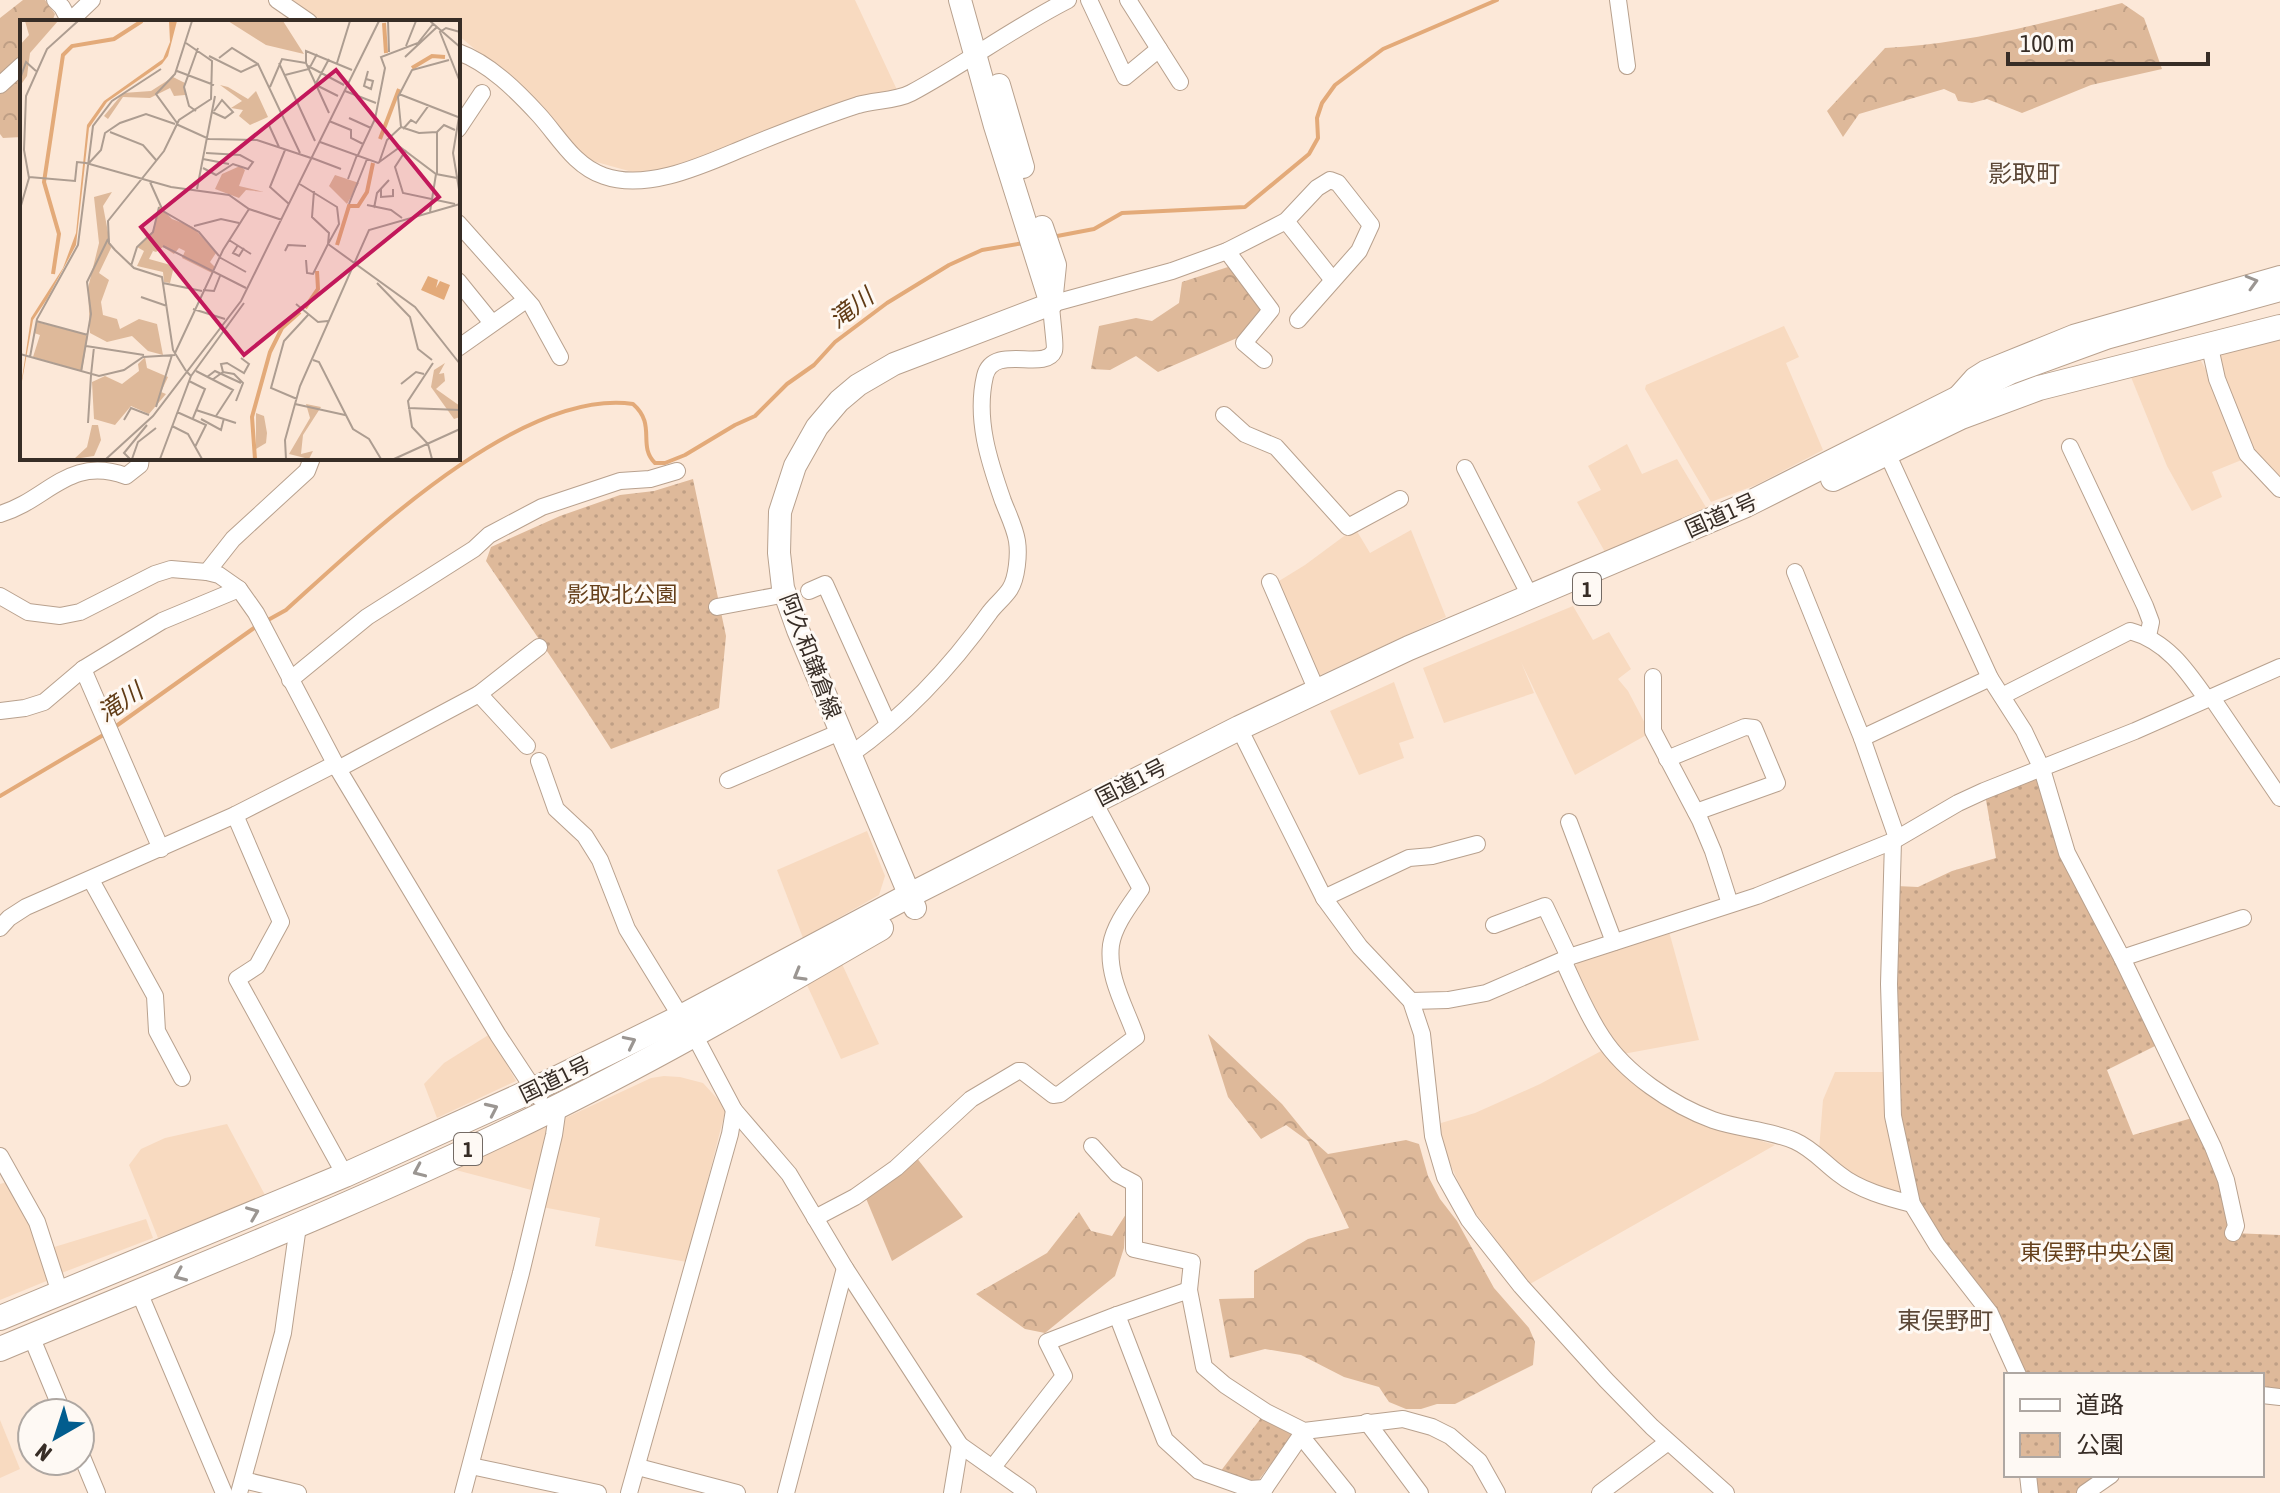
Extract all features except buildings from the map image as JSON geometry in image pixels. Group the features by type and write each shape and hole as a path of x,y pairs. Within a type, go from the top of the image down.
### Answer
{"highway":[{"name":"国道1号","path":"913,901 1100,813 1317,691 1530,596 1746,505 2010,372 2066,350 2280,289"},
{"name":"1","path":"1951,402 2041,373 2280,312"},
{"name":"国道1号","path":"0,1318 345,1175 686,1023 913,901 1242,735 1735,526 1961,417 2039,388 2280,327"},
{"name":"国道1号","path":"0,1349 298,1226 552,1110 686,1023"}],"main road":[{"path":"960,0 982,50"},
{"path":"974,0 995,126 1051,304"},
{"name":"阿久和鎌倉線","path":"913,901 840,732 786,594 779,553 780,512 804,448 839,401 858,385 894,364 1051,304"}],"street":[{"path":"55,0 68,20"},
{"path":"71,20 92,0"},
{"path":"277,0 306,20"},
{"path":"460,53 472,57 505,82 539,115 572,156 588,168 605,177 634,180 684,173 860,104 907,95 1068,0"},
{"path":"1089,0 1125,77 1159,49"},
{"path":"1128,0 1180,82"},
{"path":"1618,0 1627,66"},
{"path":"0,85 20,67"},
{"path":"460,126 482,93"},
{"path":"850,755 946,670 1011,588 1018,554 1017,540 991,465 982,426 985,377 991,367 1010,358 1037,361 1051,356 1055,341 1051,332 1051,304 1172,271 1227,251 1286,221 1317,188 1330,180 1338,183 1371,225 1359,251 1298,320"},
{"path":"1286,221 1332,279"},
{"path":"460,225 526,300 560,357"},
{"path":"1227,251 1271,310 1244,343 1264,360"},
{"path":"1951,402 1960,388 1984,369 2050,342 2132,315 2280,274"},
{"path":"460,283 492,323"},
{"path":"460,347 526,300"},
{"path":"2209,343 2217,379 2247,454 2280,489"},
{"path":"1224,415 1245,434 1276,447 1348,527 1400,499"},
{"path":"2070,447 2145,606 2151,622 2148,636"},
{"path":"1887,453 1990,678 2024,731 2042,769 2067,853 2122,958 2216,1154 2236,1226 2233,1233"},
{"path":"0,514 34,497 61,478 101,469 126,476 140,465 141,460"},
{"path":"207,572 233,539 307,471 311,460"},
{"path":"1465,468 1530,596"},
{"path":"290,680 367,617 474,549 489,535 542,507 620,481 650,479 677,471"},
{"path":"0,596 28,612 60,616 80,612 171,569 219,575 239,589 256,613 336,767 498,1035 552,1110 554,1135 463,1493"},
{"path":"1795,572 1862,738 1895,839 1889,984 1893,1116 1912,1204 1937,1245 1990,1313 2017,1373"},
{"path":"1270,582 1317,691"},
{"path":"809,591 825,584 888,724"},
{"path":"0,711 44,702 83,669 162,621 239,589"},
{"path":"717,607 786,594"},
{"path":"2002,696 2130,631 2148,636 2188,671 2280,798"},
{"path":"0,928 26,907 235,815 479,694 539,647"},
{"path":"1411,1001 1471,997 1566,959 1834,867 1895,839 1958,803 2135,731 2280,667"},
{"path":"83,669 161,849"},
{"path":"1653,677 1651,723 1696,812 1713,851 1730,904"},
{"path":"1862,738 1990,678"},
{"path":"479,694 527,746"},
{"path":"1667,759 1745,727 1754,728 1777,783 1696,812"},
{"path":"728,780 840,732"},
{"path":"1242,735 1324,898 1360,947 1411,1001 1422,1034 1433,1136 1445,1177 1469,1220 1521,1286 1606,1380 1668,1442 1726,1493"},
{"path":"539,761 556,809 585,836 600,860 627,929 686,1023 734,1110 789,1174 845,1268 960,1445 1028,1493"},
{"path":"815,1218 855,1197 896,1168 951,1114 991,1085 1022,1071 1053,1095 1060,1094 1136,1037 1114,981 1111,943 1141,889 1100,813"},
{"path":"235,815 281,922 257,966 237,979 345,1175"},
{"path":"1569,822 1614,942"},
{"path":"1324,898 1409,858 1432,856 1477,844"},
{"path":"91,880 155,996 157,1031 182,1078"},
{"path":"1494,925 1545,906 1600,1035 1622,1062 1668,1097 1714,1120 1792,1139 1841,1176 1863,1188 1912,1204"},
{"path":"2122,958 2243,918"},
{"path":"629,1493 730,1134 734,1110"},
{"path":"1092,1146 1117,1174 1134,1183 1134,1249 1192,1262 1189,1290 1204,1367 1225,1385 1302,1433 1347,1493"},
{"path":"0,1156 37,1222 60,1293"},
{"path":"298,1226 283,1333 241,1487 298,1493"},
{"path":"786,1493 845,1268"},
{"path":"993,1467 1064,1376 1047,1342 1189,1290"},
{"path":"139,1292 224,1493"},
{"path":"1117,1315 1165,1440 1199,1471 1250,1489 1267,1490 1302,1433 1403,1419 1450,1436 1479,1461 1497,1493"},
{"path":"31,1336 56,1397"},
{"path":"1367,1422 1420,1493"},
{"path":"1600,1493 1668,1442"},
{"path":"952,1493 960,1445"},
{"path":"471,1466 598,1493"},
{"path":"638,1467 737,1493"},
{"path":"2085,1493 2108,1477"}],"shaded area":[{"path":"291,0 855,0 898,92 668,169 636,173 582,158 502,72 460,37 460,20 321,20"},
{"path":"1784,326 1799,357 1786,363 1823,450 1756,485 1711,502 1645,389 1646,385"},
{"path":"2280,339 2280,480 2248,448 2214,355"},
{"path":"2200,359 2244,459 2212,472 2222,497 2192,511 2167,466 2131,377"},
{"path":"1627,444 1642,474 1677,459 1707,509 1605,552 1577,502 1601,490 1588,466"},
{"path":"1355,528 1370,553 1411,530 1446,617 1316,677 1276,587 1279,581"},
{"path":"1573,606 1593,640 1609,632 1631,669 1618,679 1628,691 1650,733 1575,775 1521,662 1534,693 1444,723 1423,668"},
{"path":"1394,682 1414,738 1399,743 1404,758 1359,775 1330,711"},
{"path":"867,831 885,876 879,895 803,938 777,870"},
{"path":"1668,928 1699,1040 1623,1054 1610,1037 1575,968 1578,961"},
{"path":"842,964 879,1044 841,1059 807,985"},
{"path":"490,1034 516,1081 437,1118 424,1084 444,1063"},
{"path":"1603,1050 1734,1133 1775,1145 1530,1284 1463,1192 1446,1155 1441,1123 1475,1113 1540,1084"},
{"path":"1835,1072 1887,1072 1905,1194 1871,1187 1819,1150 1823,1100"},
{"path":"664,1076 703,1083 724,1106 725,1112 687,1262 595,1246 600,1218 542,1207 561,1120 651,1078"},
{"path":"227,1124 265,1195 158,1238 129,1165 141,1149 165,1138"},
{"path":"549,1126 535,1191 452,1169"},
{"path":"7,1182 30,1224 49,1280 0,1300 0,1184"},
{"path":"146,1219 153,1238 59,1274 51,1248"},
{"path":"0,1420 16,1459 16,1471 0,1478"}],"green space":[{"path":"23,0 45,0 55,14 53,20 20,20 20,137 3,138 0,134 0,18"},
{"path":"2122,3 2144,18 2162,69 2091,85 2022,113 1987,99 1972,103 1958,101 1955,94 1944,89 1859,114 1843,137 1827,111 1885,48 1974,37"},
{"path":"1228,267 1248,285 1265,309 1244,335 1158,372 1136,356 1110,370 1091,369 1099,326 1136,318 1152,321 1179,303 1182,282"},
{"name":"影取北公園","path":"693,479 726,636 719,708 611,749 486,561 491,547 560,516 620,495 654,491"},
{"name":"東俣野中央公園","path":"2033,772 2051,803 2163,1042 2107,1070 2133,1135 2199,1116 2233,1233 2280,1235 2280,1397 2264,1395 2264,1373 2017,1373 2012,1357 1912,1204 1896,1132 1896,886 1918,887 1952,871 1996,858 1985,794"},
{"path":"1208,1034 1282,1104 1308,1136 1328,1154 1406,1140 1419,1144 1428,1176 1440,1199 1457,1221 1494,1288 1529,1328 1535,1342 1533,1365 1455,1404 1406,1409 1389,1402 1379,1387 1344,1377 1301,1355 1265,1349 1230,1358 1219,1299 1254,1298 1254,1271 1308,1239 1349,1228 1308,1141 1286,1125 1261,1139 1228,1097"},
{"path":"916,1157 963,1217 892,1261 865,1196"},
{"path":"1079,1212 1091,1231 1112,1236 1126,1214 1124,1248 1115,1276 1045,1333 1025,1329 976,1294 1047,1253"},
{"path":"1264,1414 1289,1428 1292,1436 1255,1485 1217,1476"},
{"path":"2028,1477 2108,1477 2085,1493 2030,1493"}],"waterway":[{"name":"滝川","path":"1052,237 1094,229 1122,213 1245,207 1309,154 1318,138 1317,118 1322,103 1335,85 1383,49 1497,0"},
{"name":"滝川","path":"268,620 286,610 401,509 447,474 494,443 542,419 589,405 633,404 644,420 650,456 655,463 665,463 755,416 787,384 814,365 835,342 887,303 949,265 982,250 1024,243"},
{"name":"滝川","path":"112,729 254,628"},
{"name":"滝川","path":"0,796 105,734"}],"district":[{"name":"影取町","path":"2024,173"},
{"name":"東俣野町","path":"1945,1320"}]}
